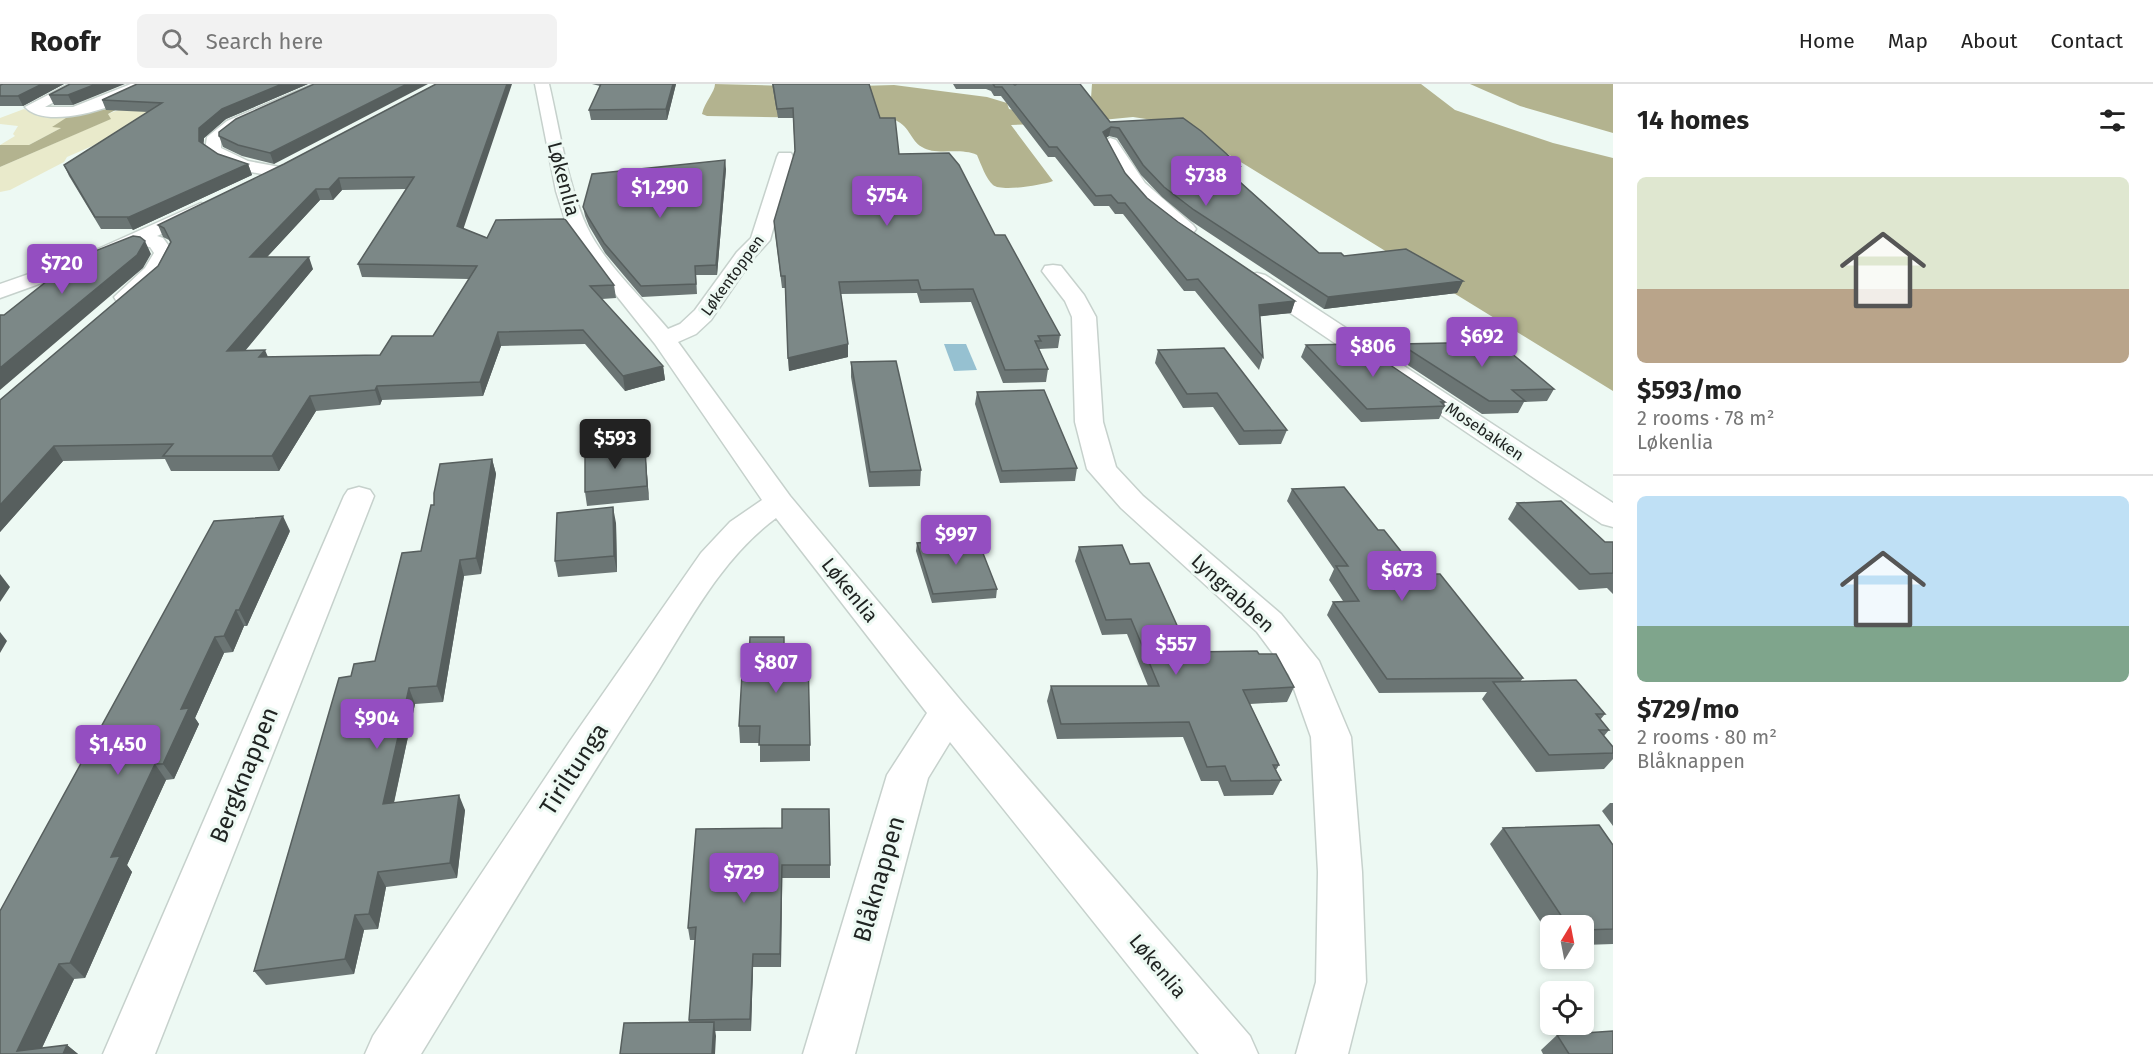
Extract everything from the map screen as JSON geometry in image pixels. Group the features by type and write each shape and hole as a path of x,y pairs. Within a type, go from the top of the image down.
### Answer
{"street":[{"path":"80,84 32,107 45,111 77,111 102,104 142,84"},
{"path":"274,171 240,165 225,158 213,150 213,140 233,124 326,84"},
{"name":"Løkenlia","path":"542,84 565,191 578,229 604,267 664,339 779,502 948,712 1232,1054"},
{"path":"1110,143 1122,159 1131,178 1153,203 1205,243"},
{"name":"Løkentoppen","path":"664,339 688,329 703,315 744,256 760,240 785,157"},
{"path":"246,185 294,161"},
{"path":"0,291 46,277 137,240 219,200"},
{"path":"112,308 154,272 164,254 156,242 137,240"},
{"name":"Mosebakken","path":"1240,267 1613,516"},
{"name":"Lyngrabben","path":"1053,271 1076,300 1084,317 1089,422 1102,469 1132,502 1269,623 1306,671 1331,737 1340,872 1341,982 1322,1054"},
{"name":"Bergknappen","path":"129,1054 359,496"},
{"name":"Tiriltunga","path":"391,1054 584,752 713,560 741,529 779,502"},
{"name":"Blåknappen","path":"829,1054 909,775 948,712"}],"green space":[{"path":"715,84 825,87 894,85 987,97 1007,103 1009,109 1074,123 1011,125 1053,181 1032,186 1004,188 997,187 990,182 977,155 927,150 915,141 903,125 892,119 707,116 702,114"},
{"path":"1092,84 1421,84 1455,110 1553,143 1613,158 1613,391 1179,124 1133,117 1102,120 1030,96 1091,98"},
{"path":"1470,84 1613,84 1613,133 1520,106"},
{"path":"126,94 156,118 67,157 64,162 10,190 0,192 0,167 110,119 108,114 121,109 95,109"},
{"path":"121,107 108,114 111,119 0,167 0,145 29,145 61,128 52,127 72,114"},
{"path":"24,109 32,113 72,114 53,127 63,127 29,145 0,145 15,136 13,134 18,126 0,124 0,118"}],"water":[{"path":"944,344 966,344 977,370 954,371"}],"building":[{"path":"42,84 18,96 0,96 0,85"},
{"path":"70,84 96,84 68,95 49,95"},
{"path":"137,84 282,84 222,109 199,128 199,141 218,154 248,164 127,218 129,217 95,217 64,165 162,103 102,100"},
{"path":"314,84 407,84 270,153 238,145 219,136 219,132 236,119"},
{"path":"436,84 507,84 457,226 487,238 496,220 565,219 614,285 590,286 663,366 623,376 583,330 498,332 480,382 377,386 375,390 310,396 272,456 163,456 173,444 54,446 0,505 0,400 158,266 171,242 164,228 158,225 284,164","holes":["414,177 358,264 477,266 433,336 392,336 380,355 259,357 265,350 227,351 309,257 250,257 316,189 329,189 339,178"]},
{"path":"601,84 673,84 666,109 589,110"},
{"path":"773,84 869,84 880,118 895,118 899,154 949,153 959,165 995,235 1005,235 1060,335 1038,336 1041,341 1035,341 1048,369 1005,370 973,289 921,290 918,280 839,282 848,344 788,358 785,276 781,276 774,221 795,151 793,108 777,109"},
{"path":"993,84 1080,84 1110,122 1183,118 1240,166 1228,166 1237,174 1231,174 1319,253 1341,253 1344,256 1406,249 1463,281 1328,297 1194,210 1164,187 1143,165 1119,128 1111,127 1103,132 1125,173 1147,198 1178,222 1295,301 1259,305 1263,357 1198,279 1187,280 1125,203 1118,203 1111,195 1096,196 1057,147 1049,147 1002,87 995,87"},
{"path":"725,160 716,265 695,266 696,284 641,286 604,243 583,207 592,174"},
{"path":"133,236 145,241 137,255 0,368 0,315 4,315 75,259"},
{"path":"1498,342 1554,389 1512,390 1525,401 1489,401 1400,344"},
{"path":"1359,344 1445,402 1441,402 1445,406 1367,409 1306,345"},
{"path":"1224,348 1287,430 1244,431 1217,393 1187,394 1158,350"},
{"path":"896,361 921,470 870,472 851,362"},
{"path":"1044,390 1077,468 1002,471 977,392"},
{"path":"645,448 647,486 585,492 585,453"},
{"path":"492,459 476,558 460,560 437,686 409,688 383,804 459,795 450,863 378,872 369,914 355,915 345,959 254,971 339,678 351,676 354,664 375,661 402,553 421,551 431,505 434,505 440,464"},
{"path":"1344,487 1378,530 1384,530 1419,574 1440,574 1523,678 1387,679 1333,602 1359,601 1336,566 1348,566 1292,489"},
{"path":"1561,501 1605,542 1613,542 1613,573 1590,574 1517,503"},
{"path":"613,507 614,556 555,561 557,513"},
{"path":"283,516 239,610 236,610 224,636 215,637 181,709 189,708 163,764 155,764 111,857 120,856 70,963 59,964 17,1051 67,1045 63,1054 0,1054 0,911 214,521"},
{"path":"977,538 997,589 933,594 917,543"},
{"path":"1122,545 1130,564 1149,563 1189,652 1257,651 1259,654 1276,654 1294,687 1243,690 1279,765 1273,765 1281,780 1231,781 1225,766 1207,767 1189,722 1061,724 1051,686 1159,686 1131,619 1106,620 1079,547"},
{"path":"750,637 784,637 784,657 808,656 810,745 759,745 760,726 739,726 743,657 749,657"},
{"path":"1576,680 1605,714 1596,714 1609,730 1599,730 1613,747 1613,753 1549,755 1493,682"},
{"path":"782,809 829,809 830,865 782,865 780,954 753,954 750,1019 689,1020 696,927 688,928 696,829 782,828"},
{"path":"1599,825 1613,845 1613,929 1594,930 1594,915 1561,915 1503,828"},
{"path":"714,1022 712,1054 620,1054 624,1023"},
{"path":"1613,1031 1613,1054 1569,1054 1557,1035 1594,1035 1594,1032"}]}
